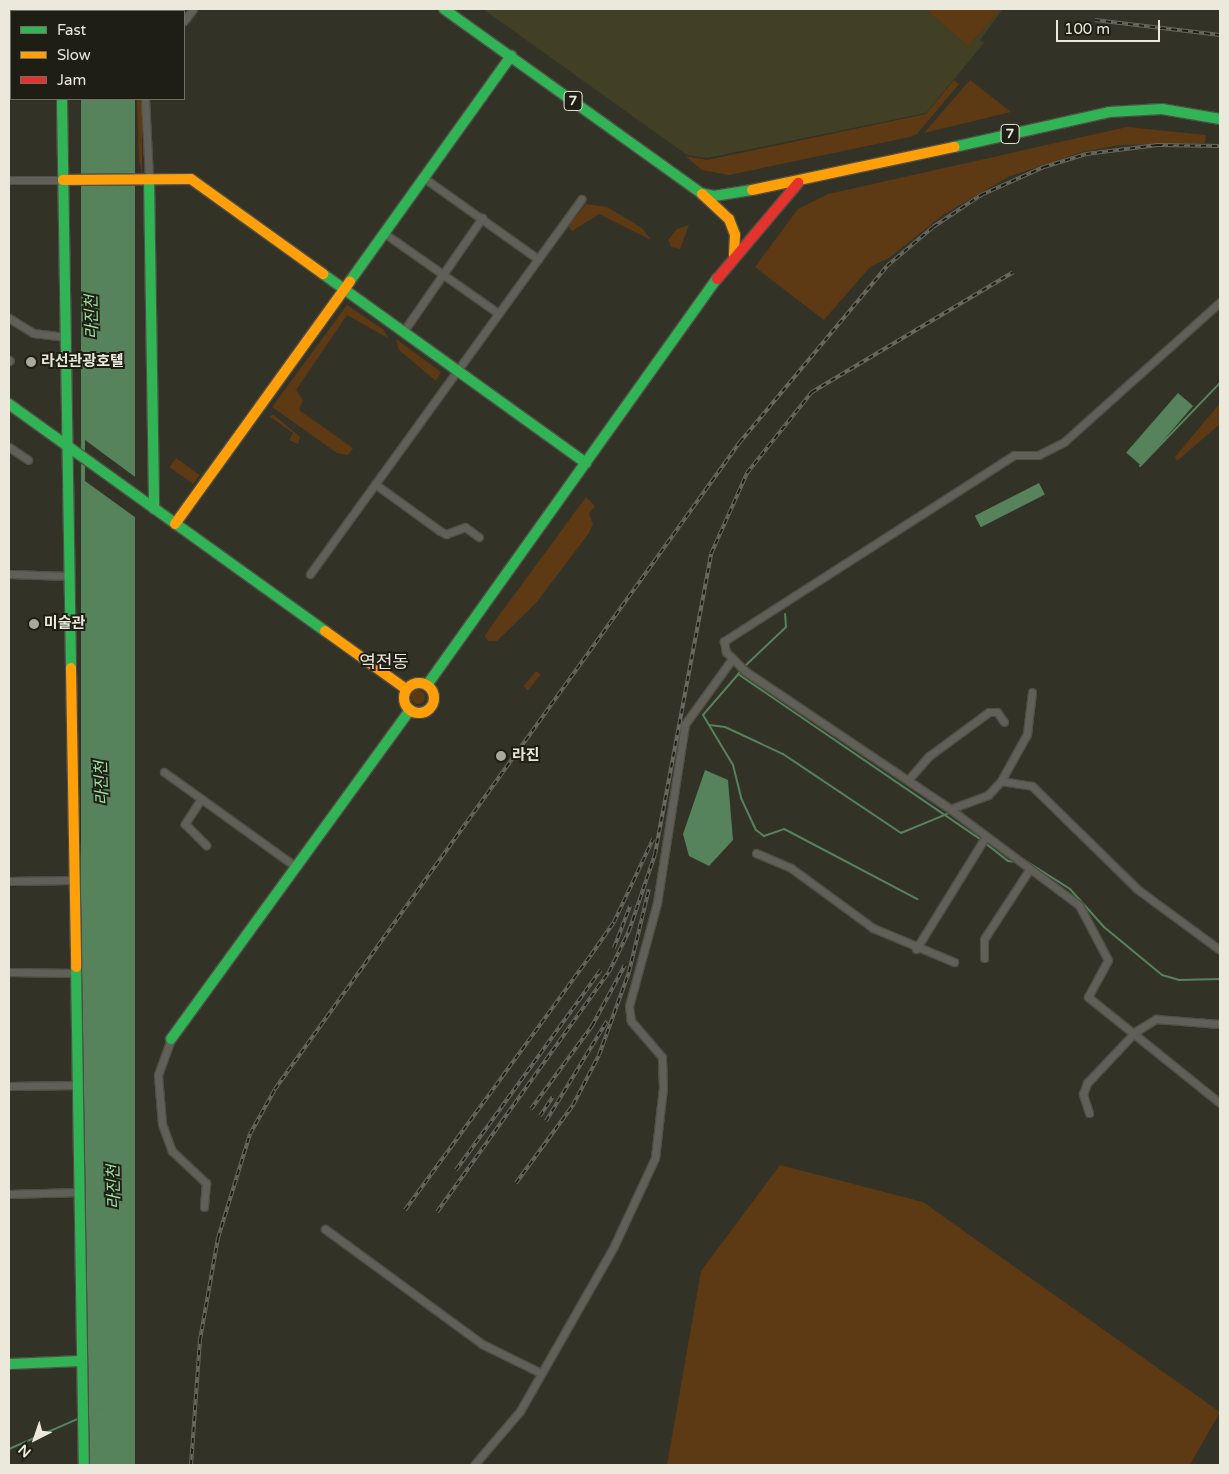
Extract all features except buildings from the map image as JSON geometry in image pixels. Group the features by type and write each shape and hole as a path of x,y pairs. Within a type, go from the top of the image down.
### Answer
{"main road":[{"name":"7","path":"444,9 701,193 726,196 1109,112 1162,109 1220,119"},
{"path":"175,524 511,56"},
{"path":"62,100 68,576 82,1361 81,1410 84,1465"},
{"path":"143,179 154,509"},
{"path":"64,180 191,179 586,464"},
{"path":"428,685 734,255 801,180"},
{"path":"701,193 729,218 735,235 734,255"},
{"path":"9,404 144,503 406,689"},
{"path":"416,682 428,685 434,695 432,706 422,713 410,710 404,700 406,689 416,682"},
{"path":"171,1039 410,710"},
{"path":"9,1364 82,1361"}],"street":[{"path":"185,21 193,9"},
{"path":"143,179 146,100"},
{"path":"424,178 538,259"},
{"path":"9,180 64,180"},
{"path":"310,574 581,199"},
{"path":"402,332 482,218"},
{"path":"384,233 498,314"},
{"path":"1220,302 1064,442 1038,455 1014,455 732,633 724,641 732,659 950,809 1086,915 1108,960 1088,997 1135,1032 1220,1103"},
{"path":"9,318 33,333 66,337"},
{"path":"9,446 28,460"},
{"path":"375,484 440,531 446,534 465,528 480,537"},
{"path":"9,574 68,576"},
{"path":"474,1465 506,1432 541,1373 614,1246 655,1158 663,1088 662,1057 632,1020 629,1006 656,903 685,724 732,659"},
{"path":"950,809 988,795 1000,781 1027,734 1032,692"},
{"path":"908,780 929,756 989,712 997,712 1004,722"},
{"path":"164,772 296,867"},
{"path":"1000,781 1042,792 1078,835 1137,889 1220,950"},
{"path":"201,799 185,824 206,845"},
{"path":"916,949 986,836"},
{"path":"756,853 790,868 860,921 916,949 954,962"},
{"path":"984,958 984,939 1029,870"},
{"path":"9,881 74,880"},
{"path":"9,972 75,973"},
{"path":"1090,1113 1083,1094 1087,1083 1135,1032 1156,1019 1220,1024"},
{"path":"171,1039 158,1075 162,1124 172,1151 206,1183 204,1206"},
{"path":"9,1086 77,1085"},
{"path":"9,1194 78,1192"},
{"path":"325,1229 482,1344 541,1373"}],"shaded area":[{"path":"483,9 1003,9 980,40 984,43 926,113 707,158 687,155"},
{"path":"926,9 1001,9 968,46"},
{"path":"954,80 959,84 917,134 910,137 729,175 702,170 685,156 707,160 926,114"},
{"path":"970,80 1011,112 924,133"},
{"path":"137,100 142,100 142,175 139,159"},
{"path":"1127,127 1206,135 1205,143 1120,145 1082,152 1008,177 943,215 889,258 870,267 824,320 755,267 798,209 828,194"},
{"path":"586,204 607,207 642,228 651,240 599,214 572,231 568,226"},
{"path":"689,225 680,249 671,247 668,240 677,229"},
{"path":"347,305 384,330 388,338 347,315 296,390 303,400 299,410 353,448 348,455 337,453 272,407"},
{"path":"396,339 441,372 436,381 399,350"},
{"path":"1220,403 1220,424 1177,461 1175,457"},
{"path":"274,415 300,437 298,444 289,440 293,433 269,416"},
{"path":"176,458 199,475 193,484 170,467"},
{"path":"586,497 595,506 589,514 593,524 589,533 537,602 497,641 488,641 485,636 492,625"},
{"path":"536,671 541,675 528,690 523,687"},
{"path":"415,690 421,690 425,697 421,704 415,704 411,700 411,694"},
{"path":"780,1165 923,1202 1220,1412 1190,1465 667,1465 701,1271"}],"water":[{"path":"77,9 175,9 174,10"},
{"name":"라진천","path":"81,100 135,100 135,1465 81,1465"},
{"path":"1178,393 1193,406 1141,466 1126,453"},
{"path":"1039,483 1045,495 981,527 975,516"},
{"path":"705,770 728,780 733,840 709,866 689,856 683,834"}],"pier":[{"path":"85,440 142,482 143,523 85,481"}],"waterway":[{"path":"1140,466 1220,383"},
{"path":"744,667 786,627 785,614"},
{"path":"741,671 703,715 733,765 741,798 756,830 764,836 784,829 917,899"},
{"path":"738,674 981,840"},
{"path":"709,725 725,727 783,754 901,833 947,814"},
{"path":"985,843 1008,861 1016,862"},
{"path":"1026,861 1070,889 1104,927 1162,975 1179,980 1220,979"},
{"path":"86,1415 105,1408"},
{"path":"9,1449 80,1418"}],"railway":[{"path":"1095,20 1220,35"},
{"path":"191,1465 200,1340 218,1238 250,1134 275,1089 740,442 887,266 933,227 981,195 1044,167 1086,154 1157,145 1220,146"},
{"path":"437,1212 609,972 629,931 655,854 711,554 747,473 812,392 1013,272"},
{"path":"405,1210 614,922 653,839"},
{"path":"516,1183 573,1105 599,1055 629,972 649,889"},
{"path":"614,948 630,906"},
{"path":"531,1109 592,1026 625,965"},
{"path":"456,1170 601,970"},
{"path":"546,1121 607,1021"},
{"path":"540,1116 553,1097"}],"traffic: fast":[{"path":"444,9 701,193 714,196 752,190"},
{"path":"350,281 511,56"},
{"path":"62,100 71,668"},
{"path":"954,147 1109,112 1162,109 1220,119"},
{"path":"149,179 154,509"},
{"path":"323,274 586,463"},
{"path":"427,685 717,279"},
{"path":"9,404 325,631"},
{"path":"171,1039 410,710"},
{"path":"76,967 84,1465"},
{"path":"9,1364 81,1361"}],"traffic: slow":[{"path":"752,190 954,147"},
{"path":"63,180 191,179 323,274"},
{"path":"702,194 729,219 735,235 734,255"},
{"path":"175,524 350,281"},
{"path":"325,631 406,689"},
{"path":"71,668 76,967"},
{"path":"419,683 430,687 434,698 430,709 419,713 408,709 404,698 408,687 419,683"}],"traffic: jam":[{"path":"717,279 798,183"}],"place":[{"name":"라선관광호텔","path":"31,362"},
{"name":"미술관","path":"34,624"},
{"name":"라진","path":"501,756"}],"district":[{"name":"역전동","path":"384,662"}]}
